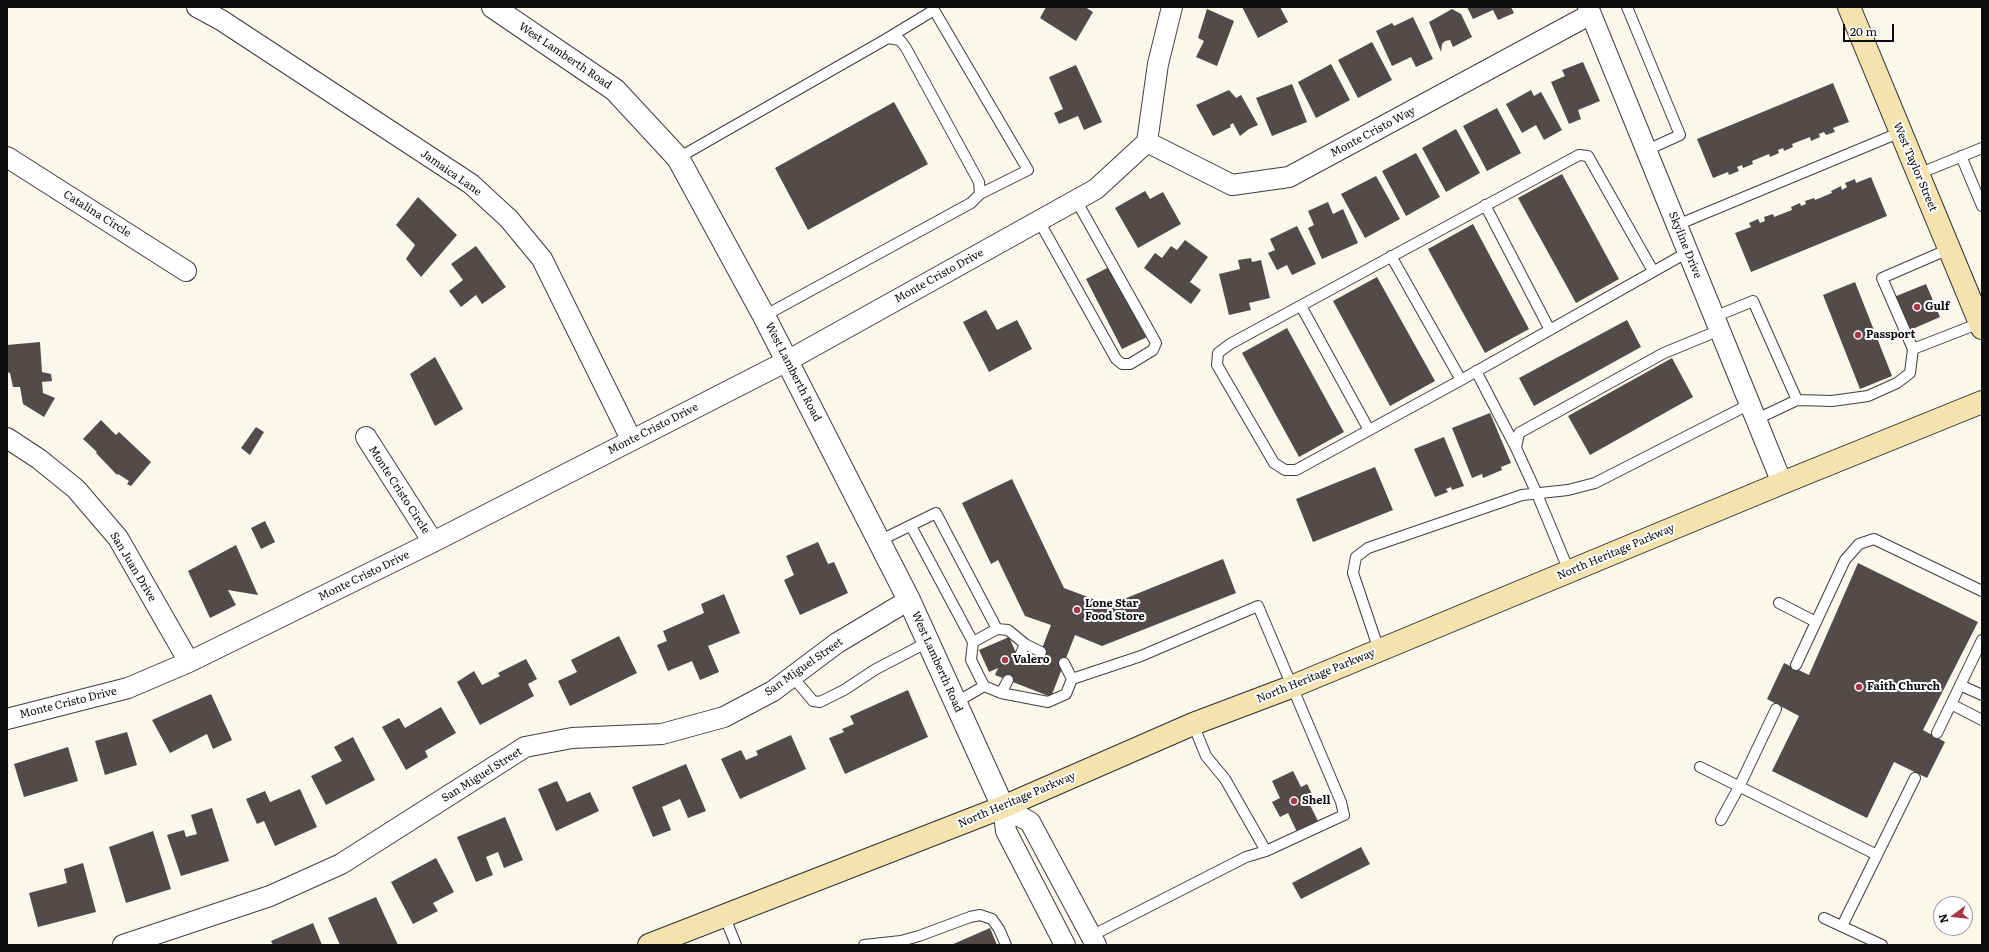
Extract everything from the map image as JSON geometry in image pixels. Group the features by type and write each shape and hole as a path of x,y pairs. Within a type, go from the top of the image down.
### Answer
{"main road":[{"name":"West Taylor Street","path":"1849,7 1981,325"},
{"name":"North Heritage Parkway","path":"648,945 1003,807 1193,724 1291,687 1782,482 1982,402"}],"street":[{"name":"Jamaica Lane","path":"197,7 221,20 470,184 509,219 542,259 631,439"},
{"name":"West Lamberth Road","path":"493,7 615,90 678,158 764,316 909,600 1003,807 1006,831 1065,945"},
{"path":"1147,142 1158,64 1172,7"},
{"name":"Monte Cristo Way","path":"1147,142 1232,185 1289,177 1590,10"},
{"name":"Skyline Drive","path":"1590,10 1782,482"},
{"name":"Monte Cristo Drive","path":"7,719 128,688 189,662 433,542 631,439 787,361 1039,221 1096,189 1147,142"},
{"name":"Catalina Circle","path":"7,157 186,271"},
{"name":"Monte Cristo Circle","path":"366,437 433,542"},
{"name":"San Juan Drive","path":"7,438 39,459 76,489 118,538 189,662"},
{"name":"San Miguel Street","path":"123,945 270,896 341,864 525,747 572,738 662,734 724,717 772,691 837,643 909,600"},
{"path":"1003,807 1030,822 1094,941"}],"lane":[{"path":"1627,7 1680,135 1647,150"},
{"path":"678,158 888,38 934,10 1028,170 980,194 971,203 764,316"},
{"path":"888,38 900,40 906,48 979,182 980,194"},
{"path":"1677,225 1901,132"},
{"path":"1918,174 1982,148"},
{"path":"1653,271 1588,156 1579,155 1230,344 1218,353 1217,365 1274,463 1285,470 1296,470 1461,380 1688,252"},
{"path":"1961,156 1982,206"},
{"path":"1039,221 1116,359 1122,364 1130,364 1153,350 1156,343 1076,200"},
{"path":"1485,205 1550,330"},
{"path":"1379,650 1353,573 1356,557 1368,548 1522,495 1568,490 1595,482 1753,412 1797,400 1832,401 1868,396 1897,383 1910,373 1913,349 1882,278 1949,249"},
{"path":"1391,256 1461,380"},
{"path":"1516,448 1519,433 1753,302 1797,400"},
{"path":"1301,306 1369,430"},
{"path":"1913,349 1981,325"},
{"path":"1476,371 1516,448 1569,571"},
{"path":"879,542 936,513 997,629"},
{"path":"910,526 973,642 971,660 984,686 1001,693 1039,696 1048,702 1066,694 1072,679 1064,663"},
{"path":"1796,665 1845,560 1859,544 1874,540 1982,591"},
{"path":"1779,603 1816,622"},
{"path":"1072,679 1141,656 1258,606 1338,795 1344,815 1266,851 1246,857 1094,941"},
{"path":"973,642 997,629 1008,630 1026,644 1041,652"},
{"path":"1937,732 1982,640"},
{"path":"792,676 813,701 820,702 844,690 876,669 928,642"},
{"path":"1019,658 1026,644"},
{"path":"1001,693 1008,680"},
{"path":"1960,685 1982,695"},
{"path":"955,703 984,686"},
{"path":"1951,704 1982,720"},
{"path":"1721,820 1739,787 1776,709"},
{"path":"1193,724 1206,756 1224,780 1266,851"},
{"path":"1700,767 1877,855"},
{"path":"1842,926 1915,778"},
{"path":"724,915 736,945"},
{"path":"864,945 901,941 970,917 980,915 992,919 1000,929 1006,945"},
{"path":"1824,918 1882,945"}],"building":[{"path":"1046,7 1085,7 1093,12 1076,41 1040,18"},
{"path":"1242,7 1280,7 1288,22 1258,38"},
{"path":"1467,7 1511,7 1514,13 1498,20 1493,10 1473,19"},
{"path":"1207,9 1234,21 1217,66 1196,57 1204,41 1198,38"},
{"path":"1452,9 1461,14 1472,37 1453,47 1450,40 1445,41 1442,44 1441,52 1429,22"},
{"path":"1413,17 1433,59 1416,67 1411,57 1392,66 1376,31 1392,23 1394,26"},
{"path":"1372,42 1392,80 1358,98 1338,60"},
{"path":"1583,62 1600,101 1578,110 1581,119 1569,124 1551,82 1565,76 1562,70"},
{"path":"1331,64 1350,100 1316,118 1298,82"},
{"path":"1076,65 1102,122 1084,130 1078,116 1059,124 1054,113 1063,109 1049,77"},
{"path":"1833,83 1849,122 1833,128 1835,132 1826,135 1824,132 1819,134 1820,137 1811,141 1810,137 1792,144 1793,147 1784,151 1783,148 1778,150 1779,153 1770,157 1769,154 1752,161 1753,164 1743,168 1742,165 1737,167 1739,171 1729,175 1728,172 1713,178 1697,139"},
{"path":"1292,84 1307,122 1272,136 1256,98"},
{"path":"1229,90 1236,98 1241,95 1258,125 1249,129 1240,136 1233,123 1230,125 1231,127 1213,136 1196,105"},
{"path":"1531,90 1534,96 1541,92 1562,130 1544,140 1536,125 1522,133 1506,104"},
{"path":"894,102 928,164 808,230 775,168"},
{"path":"1497,108 1521,153 1487,171 1463,126"},
{"path":"1456,129 1480,173 1446,192 1422,148"},
{"path":"1416,153 1440,197 1406,216 1382,171"},
{"path":"1562,174 1619,279 1576,303 1518,198"},
{"path":"1376,176 1400,219 1365,238 1341,194"},
{"path":"1871,177 1887,216 1751,272 1735,233 1751,227 1749,223 1758,219 1760,223 1765,221 1764,217 1773,214 1774,217 1792,210 1791,207 1800,203 1801,206 1806,204 1805,201 1814,198 1815,200 1832,193 1831,191 1841,186 1842,190 1847,187 1845,183 1855,179 1856,183"},
{"path":"1145,191 1150,199 1163,192 1181,224 1138,248 1115,208"},
{"path":"418,197 457,235 421,277 406,259 415,245 396,225"},
{"path":"1328,202 1333,214 1343,209 1358,243 1322,259 1308,228 1314,225 1308,211"},
{"path":"1473,224 1529,329 1485,353 1428,249"},
{"path":"1297,226 1316,264 1292,275 1287,265 1277,270 1268,253 1275,250 1270,239"},
{"path":"1185,240 1208,257 1190,282 1201,290 1191,304 1144,268 1155,253 1162,258 1171,246 1177,250"},
{"path":"476,246 506,287 482,304 476,295 461,307 449,291 463,280 451,264"},
{"path":"1251,258 1252,262 1261,260 1270,298 1249,303 1251,310 1229,315 1219,274 1240,269 1238,260"},
{"path":"1111,266 1147,337 1122,349 1086,279"},
{"path":"1377,277 1435,381 1390,406 1333,301"},
{"name":"Passport","path":"1855,282 1892,376 1860,389 1823,295"},
{"name":"Gulf","path":"1926,284 1940,317 1908,331 1894,297"},
{"path":"986,310 997,330 1017,320 1032,349 989,372 963,322"},
{"path":"1627,320 1641,347 1534,406 1519,378"},
{"path":"1287,328 1344,432 1299,457 1242,353"},
{"path":"40,342 42,372 51,374 52,381 42,382 43,393 55,398 44,417 23,404 20,387 13,387 10,373 7,372 7,345"},
{"path":"435,357 463,409 435,426 410,374"},
{"path":"1672,358 1693,397 1590,455 1568,416"},
{"path":"1490,413 1511,463 1501,467 1502,470 1483,478 1482,474 1472,478 1452,428"},
{"path":"101,420 116,435 119,432 151,462 131,486 127,484 129,481 118,474 117,475 96,453 97,452 83,439"},
{"path":"256,427 264,432 250,455 241,448"},
{"path":"1444,437 1464,486 1452,490 1451,487 1446,489 1448,492 1435,497 1414,449"},
{"path":"1375,467 1393,510 1313,542 1296,499"},
{"path":"1012,479 1064,588 1109,605 1223,559 1236,593 1102,646 1075,635 1051,697 995,675 998,668 989,672 979,650 1009,637 1018,657 1036,664 1051,625 1025,616 998,560 991,564 962,503"},
{"path":"265,521 275,542 261,549 251,528"},
{"path":"818,542 828,564 834,562 848,593 800,615 784,580 794,575 786,556"},
{"path":"236,545 258,595 228,590 236,605 210,618 188,571"},
{"name":"Faith Church","path":"1858,563 1978,622 1923,730 1945,742 1927,778 1894,762 1867,818 1772,771 1799,716 1767,699 1784,663 1809,675"},
{"path":"724,594 740,633 708,646 719,672 700,680 692,661 668,671 657,645 667,641 663,631 704,613 701,604"},
{"path":"619,636 637,673 570,706 558,681 577,672 571,660"},
{"path":"526,659 537,679 528,684 534,696 480,725 457,682 474,671 482,685 500,676 498,673"},
{"path":"908,690 928,737 845,774 829,738 844,732 842,729 854,724 850,716"},
{"path":"211,694 232,740 213,749 207,734 170,753 152,720"},
{"path":"441,707 456,733 425,751 428,757 406,770 382,727 399,718 405,728"},
{"path":"127,732 137,765 105,775 95,741"},
{"path":"791,735 806,769 740,799 721,759 741,750 746,760 758,755 756,751"},
{"path":"353,737 375,780 326,805 311,776 342,761 334,747"},
{"path":"68,747 78,781 24,797 14,764"},
{"path":"686,764 706,811 688,818 680,799 662,807 671,830 653,837 632,787"},
{"name":"Shell","path":"1293,771 1301,787 1307,784 1315,800 1309,803 1318,821 1297,832 1288,813 1280,817 1272,802 1280,798 1272,781"},
{"path":"557,781 567,802 590,792 599,811 556,831 538,789"},
{"path":"300,789 317,827 275,846 264,821 257,824 246,799 265,791 270,802"},
{"path":"212,808 229,861 181,876 167,835 184,830 186,837 197,834 191,815"},
{"path":"505,817 523,860 504,868 498,852 486,857 493,875 476,882 457,837"},
{"path":"153,831 171,889 126,903 109,847"},
{"path":"1361,847 1370,864 1301,899 1292,883"},
{"path":"436,858 454,892 433,903 438,911 413,924 391,882"},
{"path":"83,863 96,912 38,927 29,893 67,883 64,869"},
{"path":"376,897 398,945 340,945 328,918"},
{"path":"313,923 322,945 273,945 271,941"},
{"path":"990,928 997,945 951,945"}],"place":[{"name":"Gulf","path":"1917,307"},
{"name":"Passport","path":"1858,335"},
{"name":"Lone Star Food Store","path":"1077,610"},
{"name":"Valero","path":"1005,660"},
{"name":"Faith Church","path":"1859,687"},
{"name":"Shell","path":"1294,801"}]}
